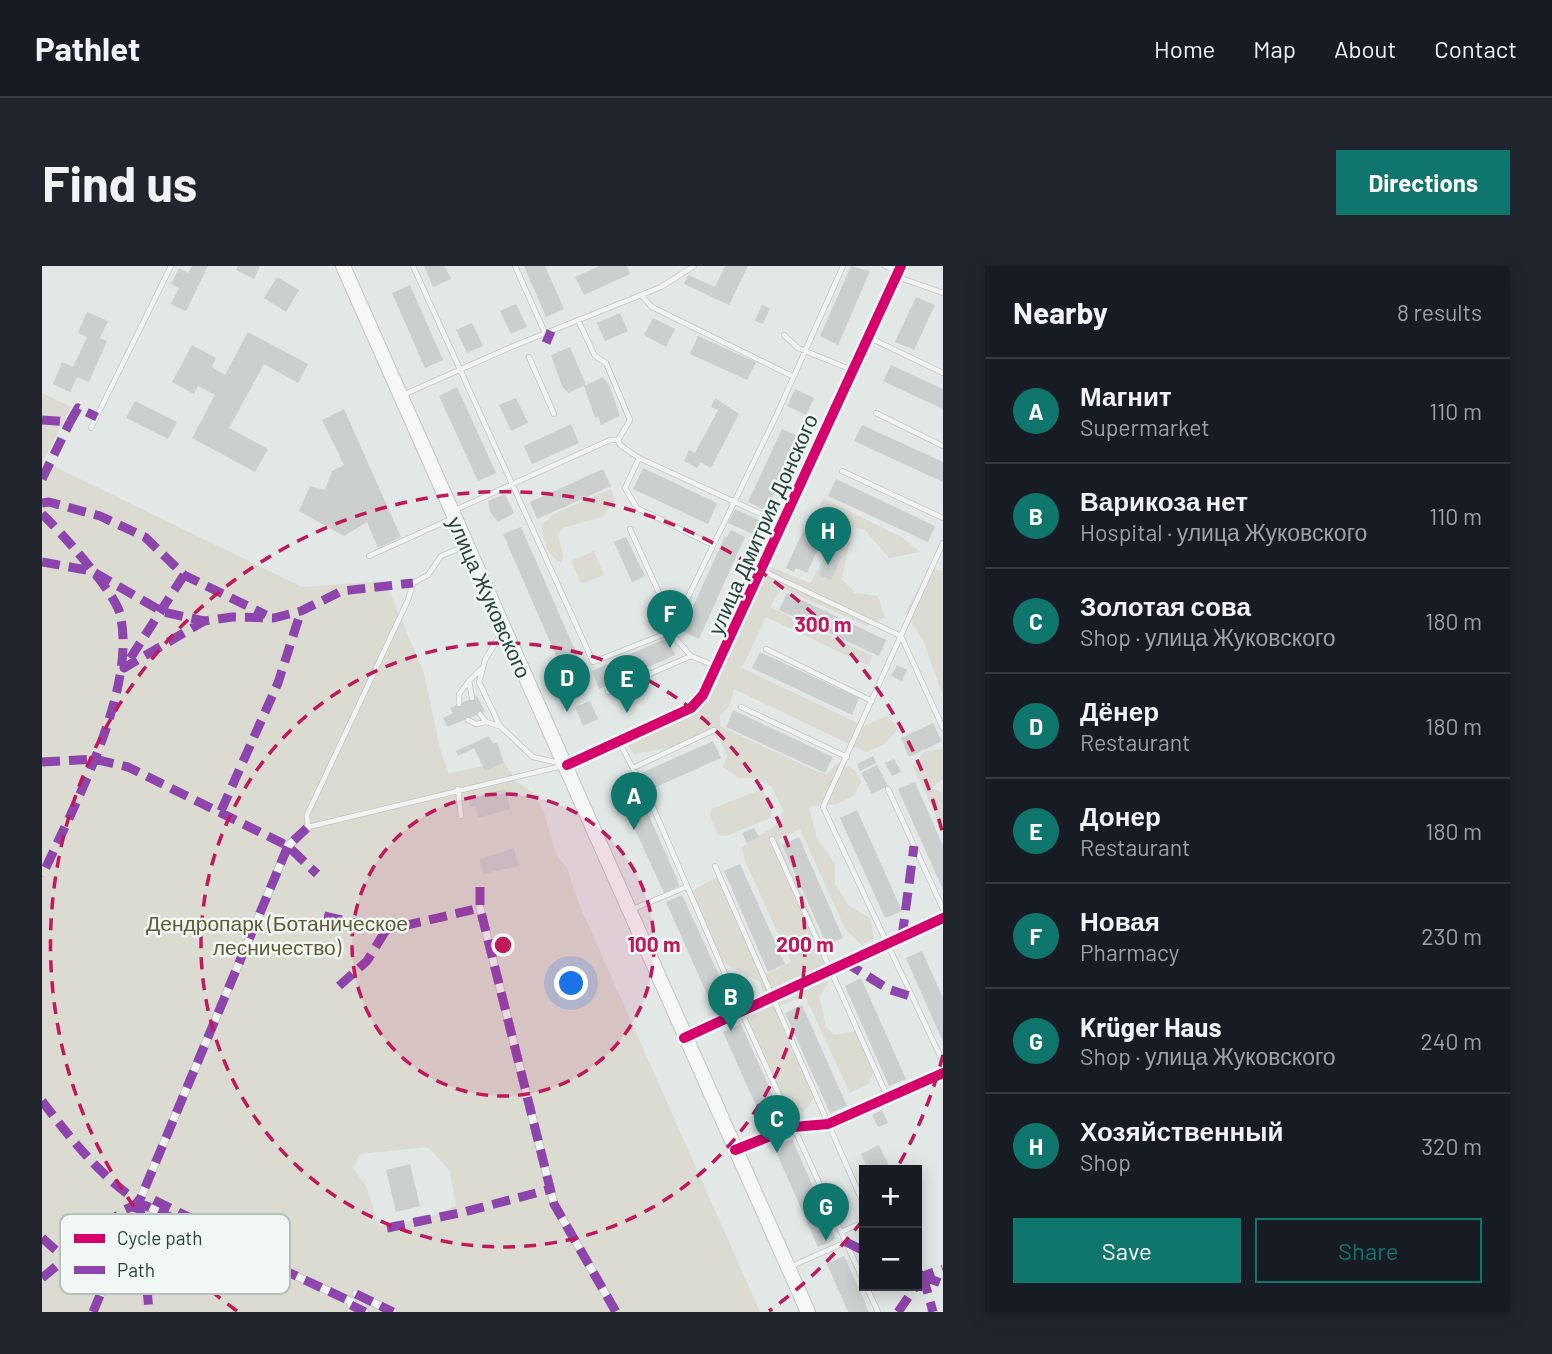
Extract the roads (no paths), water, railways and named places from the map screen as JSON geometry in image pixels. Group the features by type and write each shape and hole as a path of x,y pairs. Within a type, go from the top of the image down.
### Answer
{"main road":[{"name":"улица Жуковского","path":"343,266 808,1312"}],"street":[{"name":"улица Дмитрия Донского","path":"567,765 691,708 703,695 763,571 898,271"},
{"path":"135,1214 288,846 308,827"},
{"path":"480,908 554,1204 616,1312"},
{"path":"684,1038 943,918"},
{"path":"736,1150 793,1127 828,1124 943,1073"},
{"path":"140,1203 164,1214"},
{"path":"290,1272 353,1301 393,1312"},
{"path":"93,1312 101,1294"},
{"path":"353,1301 365,1312"}],"lane":[{"path":"91,428 171,266"},
{"path":"413,266 593,662 670,632 674,626 711,544 777,414 843,266"},
{"path":"515,266 545,333"},
{"path":"401,396 545,333 642,295 694,266"},
{"path":"885,266 943,293"},
{"path":"642,295 652,307 792,376"},
{"path":"578,320 595,356 606,363 630,420 618,440"},
{"path":"784,335 804,351 852,370"},
{"path":"868,336 943,373"},
{"path":"529,356 554,414"},
{"path":"876,413 943,446"},
{"path":"369,556 512,484 610,440 618,440"},
{"path":"618,440 620,445 639,458 783,525"},
{"path":"639,458 625,488 637,508 711,544"},
{"path":"842,471 943,518"},
{"path":"630,529 674,626"},
{"path":"943,543 823,807 943,1062"},
{"path":"467,545 441,556 428,575 413,583 408,600 307,815 308,827 567,765"},
{"path":"763,571 901,636 943,728"},
{"path":"504,628 482,669 479,682 500,726 533,757 567,765"},
{"path":"670,632 691,656 718,667"},
{"path":"766,649 872,701"},
{"path":"608,692 691,656"},
{"path":"459,704 459,694 482,669"},
{"path":"469,681 472,698"},
{"path":"741,707 847,757"},
{"path":"480,714 486,722"},
{"path":"467,720 477,724 486,722 500,726"},
{"path":"632,768 714,730"},
{"path":"619,742 859,1271"},
{"path":"458,789 461,816"},
{"path":"888,789 943,909"},
{"path":"772,839 887,1097"},
{"path":"715,866 859,1194"},
{"path":"629,910 686,887"},
{"path":"841,1231 859,1224"},
{"path":"789,1268 846,1242"},
{"path":"868,1291 878,1312"}],"place":[{"name":"Хозяйственный","path":"828,565"},
{"name":"Новая","path":"670,648"},
{"name":"Дёнер","path":"567,712"},
{"name":"Донер","path":"627,713"},
{"name":"Магнит","path":"634,830"},
{"name":"Варикоза нет","path":"731,1031"},
{"name":"Золотая сова","path":"777,1153"},
{"name":"Krüger Haus","path":"826,1241"}],"park label":[{"name":"Дендропарк (Ботаническое лесничество)","path":"277,934"}]}
